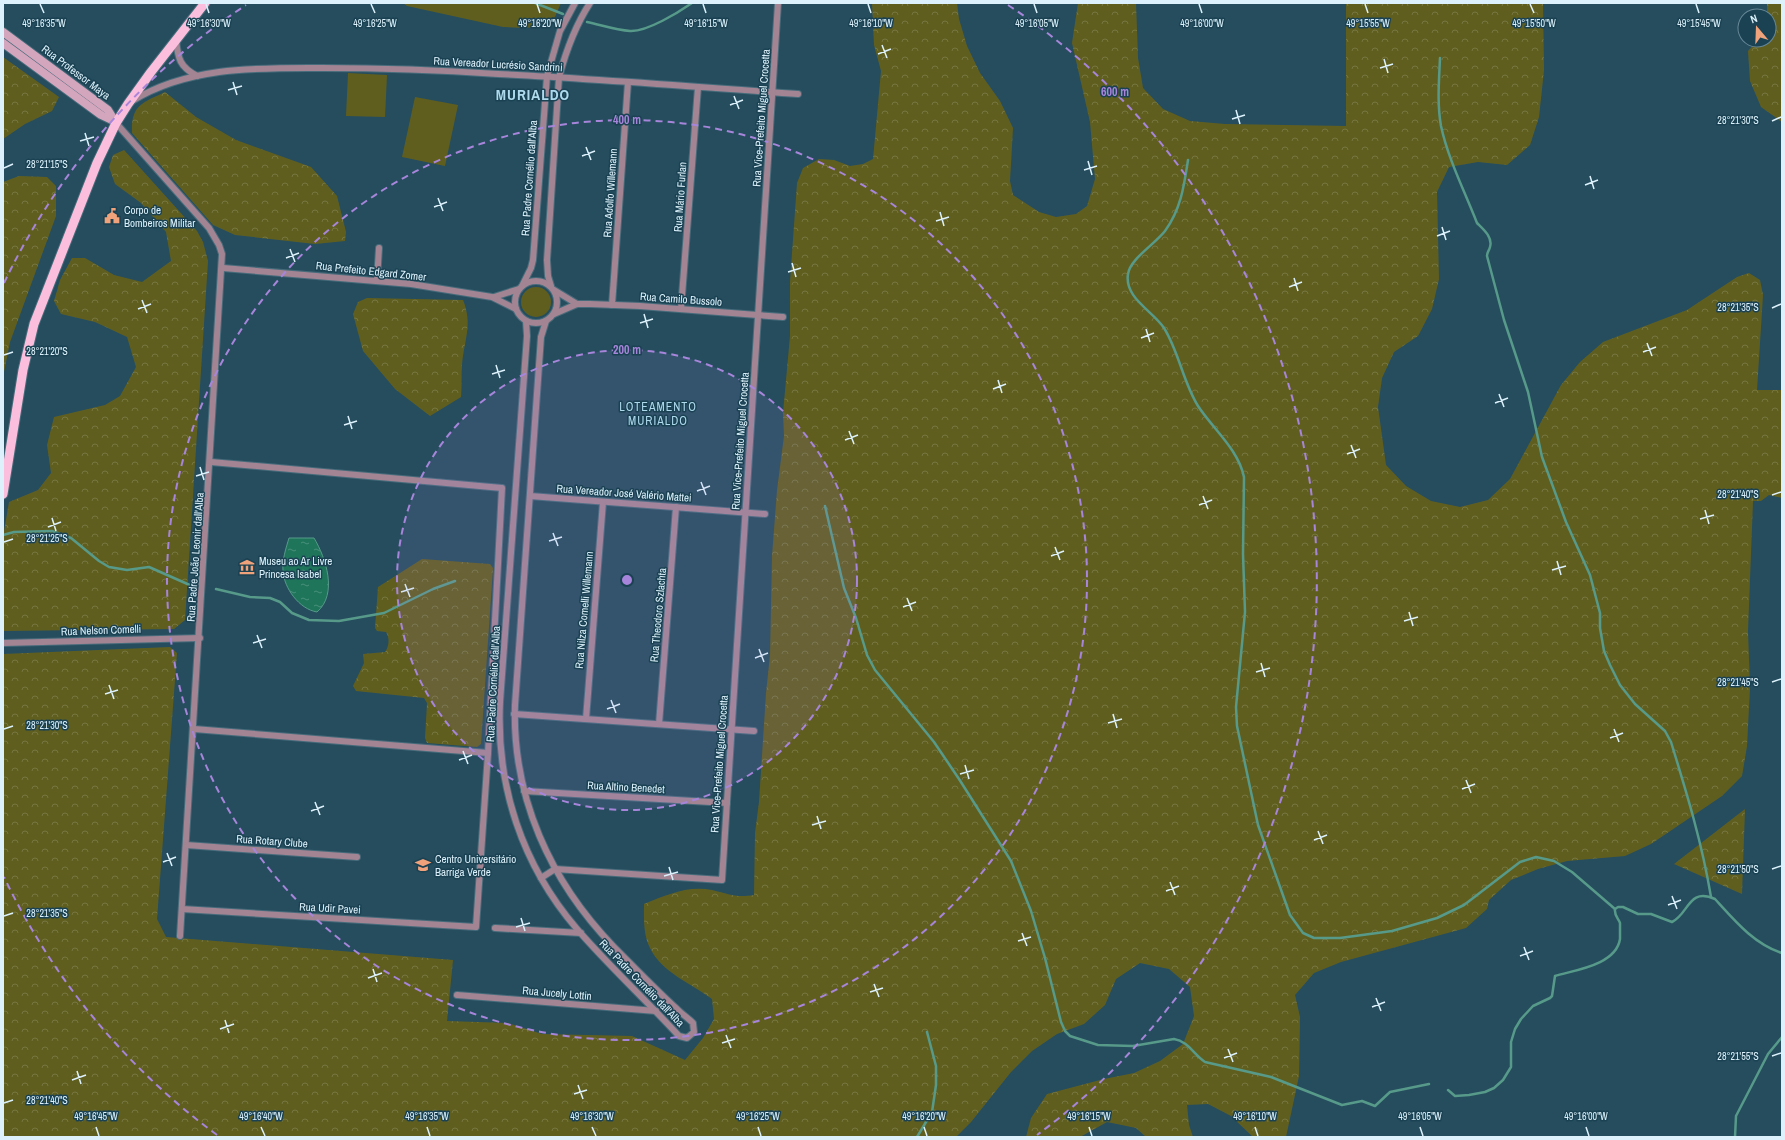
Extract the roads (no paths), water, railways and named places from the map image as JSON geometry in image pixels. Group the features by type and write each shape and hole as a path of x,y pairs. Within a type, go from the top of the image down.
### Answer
{"main road":[{"path":"3,494 22,370 34,324 97,163 116,123 128,104 205,3"},
{"name":"Rua Professor Maya","path":"3,32 108,110 116,123"},
{"name":"Rua Professor Maya","path":"3,43 101,115 116,123"}],"street":[{"name":"Rua Padre Cornélio dall'Alba","path":"521,288 532,268 533,260 546,76 560,31 575,3"},
{"name":"Rua Padre Cornélio dall'Alba","path":"553,288 547,272 547,260 560,77 564,58 572,37 590,3"},
{"name":"Rua Vice-Prefeito Miguel Crocetta","path":"555,869 722,880 778,3"},
{"path":"176,40 177,55 181,63 186,70 197,76"},
{"name":"Rua Vereador Lucrésio Sandrini","path":"128,104 163,85 197,76 224,71 268,68 388,68 546,76 798,94"},
{"name":"Rua Adolfo Willemann","path":"612,305 628,82"},
{"name":"Rua Mário Furlan","path":"681,309 698,87"},
{"name":"Rua Padre João Leonir dall'Alba","path":"116,123 209,228 219,245 222,254 223,268 180,936"},
{"path":"377,280 379,248"},
{"name":"Rua Prefeito Edgard Zomer","path":"223,268 377,280 492,297 516,309"},
{"path":"537,280 553,288 558,305 554,314 546,321 536,323 526,321 518,314 515,299 521,288 532,281 537,280"},
{"name":"Rua Prefeito Edgard Zomer","path":"492,297 521,288"},
{"name":"Rua Camilo Bussolo","path":"553,288 577,304"},
{"name":"Rua Camilo Bussolo","path":"554,314 577,304 681,309 783,317"},
{"name":"Rua Padre Cornélio dall'Alba","path":"526,321 527,336 500,702 499,736 502,770 510,806 522,840 541,878 566,915 581,933 679,1036 684,1039 693,1035 695,1029 693,1023 667,999 600,931 573,898 555,869 538,834 524,791 516,752 514,714 541,337 546,321"},
{"path":"194,729 488,753 502,488 211,462"},
{"name":"Rua Vereador José Valério Mattei","path":"530,496 765,514"},
{"name":"Rua Nilza Comelli Willemann","path":"586,719 603,502"},
{"name":"Rua Theodoro Szlachta","path":"659,724 676,508"},
{"name":"Rua Nelson Comelli","path":"3,643 200,638"},
{"path":"514,714 754,731"},
{"name":"Rua Udir Pavei","path":"182,909 476,927 488,753"},
{"name":"Rua Altino Benedet","path":"524,791 727,803"},
{"name":"Rua Rotary Clube","path":"186,846 357,857"},
{"path":"541,878 555,869"},
{"path":"495,928 581,933"},
{"name":"Rua Jucely Lottin","path":"456,995 656,1011"}],"water":[{"path":"289,538 314,538 326,565 328,576 327,596 317,612 304,607 289,591 286,584 283,563"}],"waterway":[{"path":"535,3 563,14"},
{"path":"587,22 619,30 637,30 654,25 692,3"},
{"path":"1440,58 1439,109 1444,138 1452,163 1477,223 1487,234 1491,243 1487,256 1504,320 1528,392 1542,457 1566,522 1590,575 1600,613 1600,628 1604,651 1620,685 1635,704 1665,731 1671,742 1699,838 1711,897"},
{"path":"1188,160 1183,188 1175,214 1161,236 1133,263 1128,274 1128,283 1130,290 1140,304 1164,328 1174,347 1193,397 1204,415 1231,448 1241,467 1244,477 1243,554 1245,612 1236,707 1237,726 1258,825 1290,915 1303,933 1314,938 1340,938 1392,931 1437,918 1464,905 1520,862 1536,857 1554,861 1572,872 1615,909 1620,923 1620,939 1617,948 1611,955 1594,965 1555,976 1552,996 1533,1006 1521,1019 1515,1029 1511,1042 1511,1067 1503,1080 1494,1088 1485,1092 1469,1095 1455,1096 1448,1090"},
{"path":"825,506 844,588 856,618 867,655 875,670 934,742 1011,861 1031,911 1045,958 1061,1022 1065,1031 1070,1036 1098,1045 1133,1046 1174,1039 1179,1040 1187,1045 1205,1062 1271,1077 1342,1105 1362,1101 1375,1106 1390,1092 1429,1084"},
{"path":"3,535 14,532 52,531 71,538 99,561 109,567 127,570 149,567 192,586"},
{"path":"216,589 250,597 270,598 280,602 292,613 309,620 339,621 384,613 433,589 455,581"},
{"path":"1615,909 1618,907 1623,907 1638,914 1651,914 1672,922 1678,918 1694,899 1699,896 1706,896 1715,899 1754,938 1782,953"},
{"path":"917,1137 932,1112 936,1085 936,1066 927,1032"},
{"path":"1735,1137 1736,1116 1768,1054 1782,1037"}],"place":[{"name":"Corpo de Bombeiros Militar","path":"112,216"},
{"name":"Museu ao Ar Livre Princesa Isabel","path":"247,567"},
{"name":"Centro Universitário Barriga Verde","path":"423,865"}],"district":[{"name":"MURIALDO","path":"533,95"},
{"name":"LOTEAMENTO MURIALDO","path":"658,414"}]}
